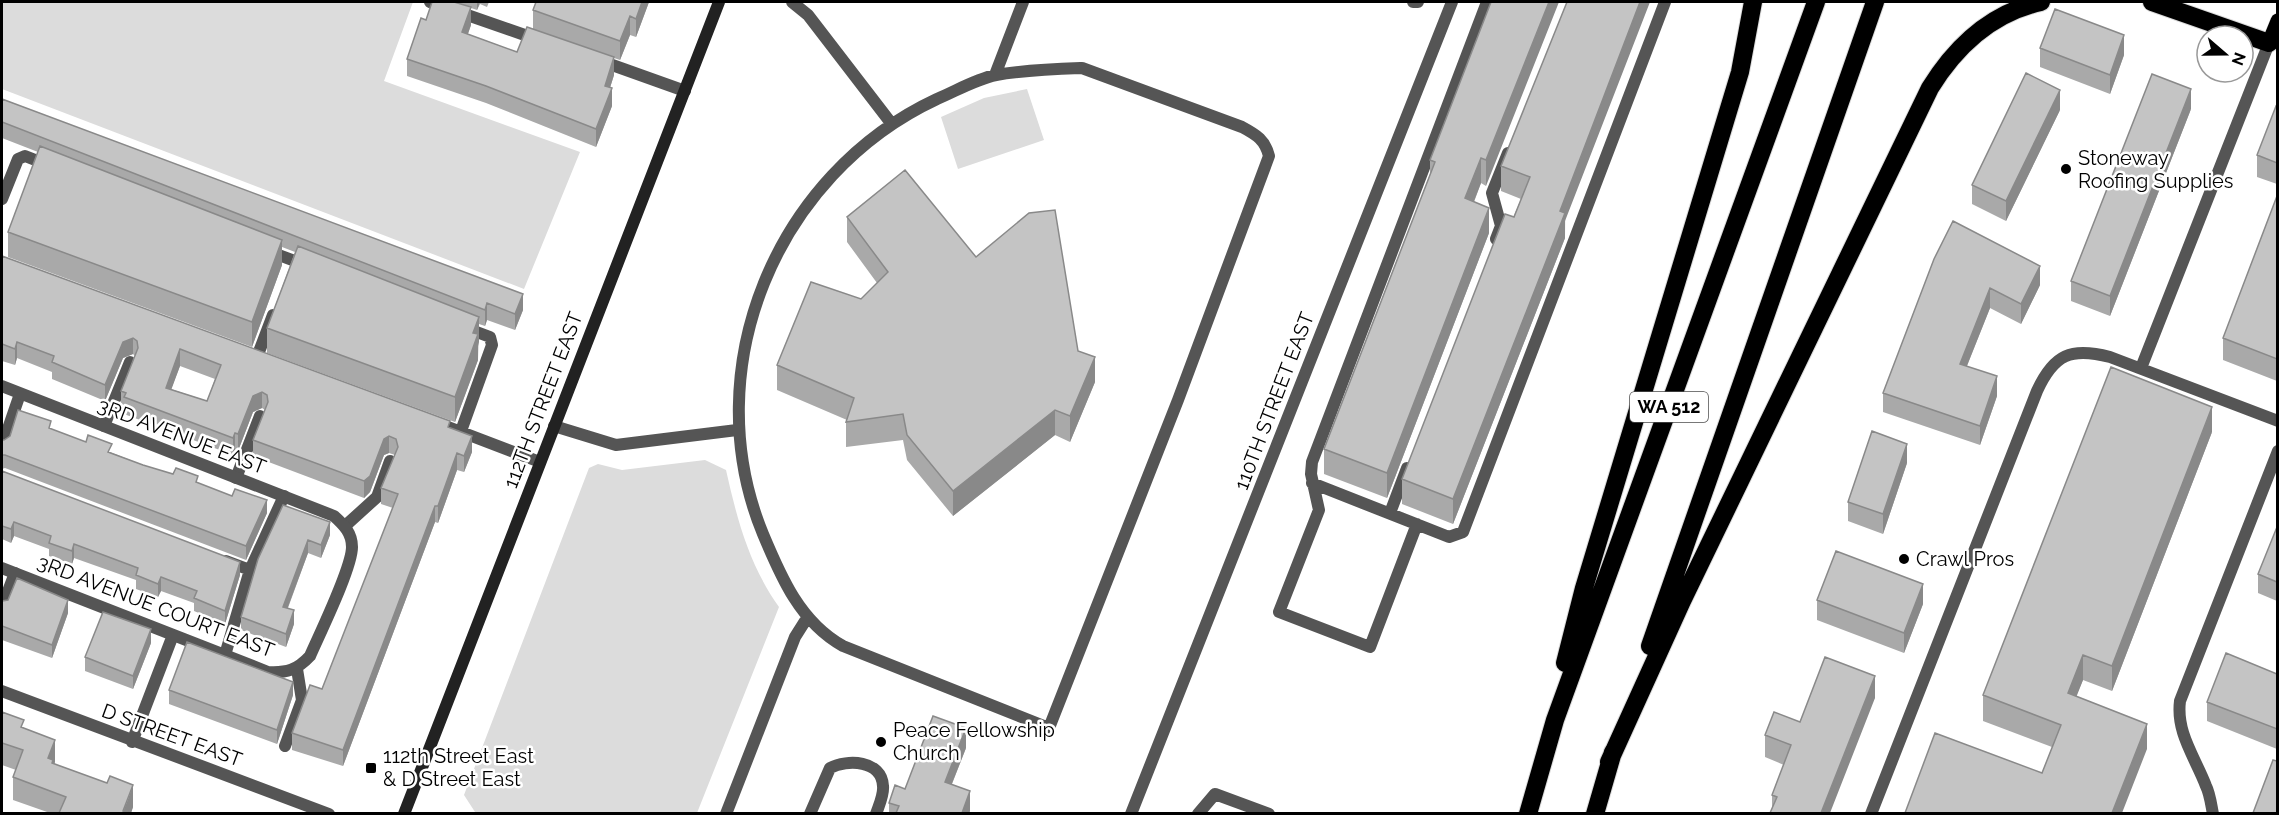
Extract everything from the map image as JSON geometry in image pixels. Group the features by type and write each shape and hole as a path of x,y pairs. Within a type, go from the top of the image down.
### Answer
{"highway":[{"path":"1530,805 1584,588 1740,72 1753,2"},
{"name":"WA 512","path":"1530,805 1555,720 1816,2"},
{"name":"WA 512","path":"1595,813 1609,762 1875,2"},
{"path":"1609,762 1682,601 1930,88 1942,69 1975,33 2000,17 2041,2"},
{"path":"2152,2 2273,45"}],"main road":[{"name":"112TH STREET EAST","path":"404,813 719,2"},
{"path":"2273,45 2277,21"}],"street":[{"path":"430,2 552,44"},
{"path":"792,2 808,15 891,123"},
{"path":"995,75 1023,2"},
{"path":"1413,2 1418,2"},
{"name":"110TH STREET EAST","path":"1131,813 1452,2"},
{"path":"1417,524 1370,647 1279,612 1319,510 1312,483 1312,462 1487,2"},
{"path":"1312,483 1449,537 1463,532 1665,2"},
{"path":"2141,368 2273,45"},
{"path":"585,56 685,91"},
{"path":"1082,68 1242,127 1256,134 1266,144 1269,156 1178,400 1049,728 843,646 829,638 807,618 778,571 750,503 737,430 747,338 755,304 777,254 821,188 848,159 891,123 995,75 1082,68"},
{"path":"1492,248 1501,226 1492,193 1513,140"},
{"path":"2,199 18,159 25,156 58,169"},
{"path":"259,247 291,266 326,273"},
{"path":"257,357 277,303"},
{"path":"457,324 490,337 492,345 461,431"},
{"path":"1871,813 2043,379 2057,360 2071,354 2096,354 2141,368 2277,421"},
{"path":"104,426 130,362"},
{"name":"3RD AVENUE EAST","path":"2,386 334,516 345,526"},
{"path":"2,446 20,393"},
{"path":"418,415 540,462"},
{"path":"236,477 260,416"},
{"path":"554,426 616,445 737,430"},
{"path":"2213,813 2207,786 2187,747 2179,714 2180,700 2277,451"},
{"path":"1390,513 1411,458"},
{"path":"285,746 303,700 297,669 310,656 348,564 352,545 345,526 377,497 390,461"},
{"path":"225,655 250,570 284,496"},
{"path":"217,558 250,570"},
{"name":"3RD AVENUE COURT EAST","path":"2,568 268,672 283,673 297,669"},
{"path":"2,608 15,573"},
{"path":"726,813 795,637 807,618"},
{"path":"132,742 173,635"},
{"name":"D STREET EAST","path":"2,691 132,742 329,813"},
{"path":"810,813 830,768 848,761 872,767 883,783 883,793 876,813"},
{"path":"1198,813 1215,794 1269,813"}],"shaded area":[{"path":"2,2 413,2 384,81 580,152 524,289 2,89"},
{"path":"1027,89 1044,140 958,169 941,117 984,98"},
{"path":"705,460 726,470 745,541 760,575 779,607 697,813 475,812 464,795 589,468 598,464 622,470"}],"building":[{"path":"432,2 454,2 471,7 462,32 517,52 527,27 614,57 605,86 612,88 596,129 486,86 407,59 421,18 426,20"},
{"path":"536,2 642,2 636,19 630,16 620,41 533,10"},
{"path":"1491,2 1549,2 1486,160 1481,158 1465,198 1489,208 1387,473 1324,449 1435,162 1430,160"},
{"path":"1567,2 1640,2 1560,211 1565,213 1453,499 1402,479 1505,214 1514,217 1530,177 1501,166"},
{"path":"2055,9 2124,35 2110,75 2040,48"},
{"path":"2026,73 2060,90 2006,201 1972,185"},
{"path":"2152,74 2191,89 2110,296 2071,281"},
{"path":"2,99 523,294 515,314 487,303 485,310 2,122"},
{"path":"2277,107 2277,163 2257,155"},
{"path":"40,146 282,240 252,322 8,232"},
{"path":"905,170 976,257 1029,213 1055,210 1078,351 1095,357 1070,416 1055,410 953,491 907,435 903,414 846,422 854,398 777,365 811,282 861,299 888,272 847,217"},
{"path":"2277,196 2277,359 2223,338"},
{"path":"1953,221 2040,266 2021,304 1990,288 1960,364 1997,376 1980,426 1883,393 1934,259"},
{"path":"298,246 479,317 473,333 478,334 455,397 267,328"},
{"path":"2,256 450,421 448,427 472,436 464,456 457,453 438,506 435,506 343,750 292,733 310,685 322,689 398,494 381,488 398,447 396,439 389,436 384,439 370,476 364,481 253,440 268,402 267,395 262,392 253,396 238,434 235,433 233,438 124,397 126,393 121,391 138,348 137,341 133,338 123,342 105,385 52,362 54,356 17,342 15,349 2,344","holes":["180,349 221,365 207,401 166,388"]},
{"path":"2111,367 2212,407 2112,666 2083,655 2068,693 2147,724 2112,813 1905,813 1935,733 2042,773 2061,725 1983,695"},
{"path":"18,410 51,421 49,428 86,442 88,435 112,444 108,452 143,465 173,474 176,468 198,476 196,482 232,496 235,489 267,500 246,546 2,455 2,440 10,436"},
{"path":"1872,431 1907,444 1883,514 1848,502"},
{"path":"2,471 240,562 225,611 194,598 197,591 161,577 158,584 136,575 138,568 74,544 72,551 49,543 51,536 14,522 11,529 2,526"},
{"path":"283,505 330,522 321,545 308,540 283,607 294,610 286,634 241,617 258,559"},
{"path":"2277,527 2277,582 2258,574"},
{"path":"1836,551 1923,584 1904,633 1817,600"},
{"path":"17,578 68,600 52,645 2,626 2,601 8,600"},
{"path":"103,612 151,629 133,676 85,657"},
{"path":"187,642 293,682 277,730 169,690"},
{"path":"2226,653 2277,674 2277,729 2207,702"},
{"path":"1825,657 1875,676 1821,813 1770,813 1777,797 1772,795 1791,745 1765,735 1774,712 1800,722"},
{"path":"2,712 24,720 21,727 55,740 48,758 53,760 52,763 107,783 110,776 133,785 123,811 129,813 59,813 66,797 13,777 23,750 2,743"},
{"path":"933,716 966,728 945,782 970,791 962,813 896,813 899,806 889,803 895,785 905,789"},
{"path":"2273,760 2277,761 2277,813 2253,813"}],"place":[{"name":"Stoneway Roofing Supplies","path":"2066,169"},
{"name":"Crawl Pros","path":"1904,559"},
{"name":"Peace Fellowship Church","path":"881,742"},
{"name":"112th Street East & D Street East","path":"371,768"}]}
